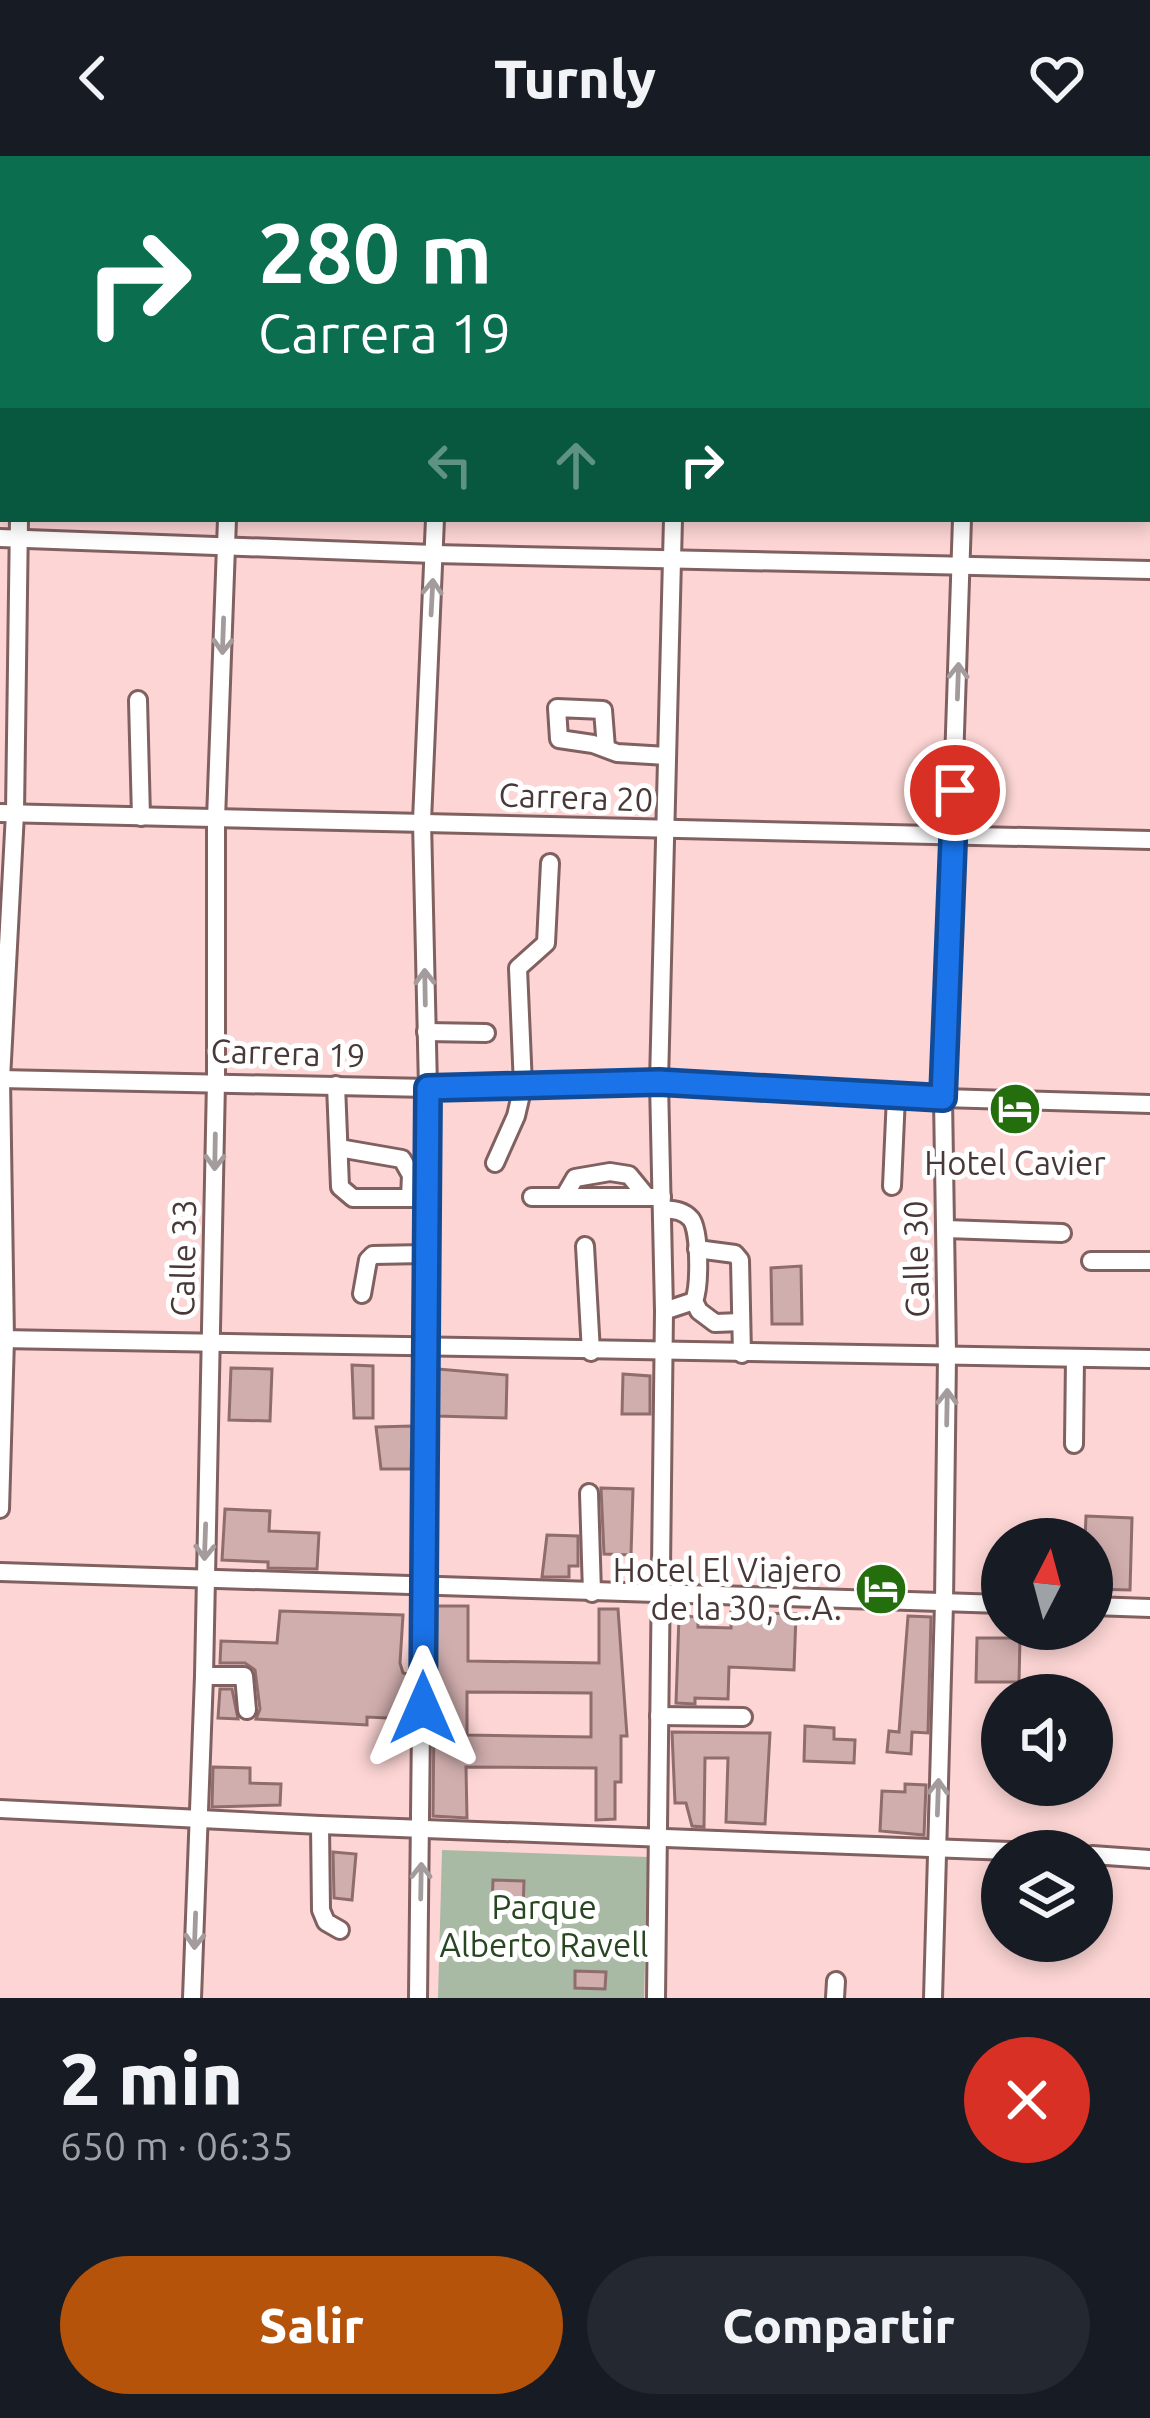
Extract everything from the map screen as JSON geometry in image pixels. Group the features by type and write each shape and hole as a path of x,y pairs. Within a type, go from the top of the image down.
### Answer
{"street":[{"name":"Calle 33","path":"192,1998 211,1345 215,819 227,522"},
{"path":"418,1198 428,1088 422,820 435,522"},
{"path":"656,1998 664,1311 657,1201 673,522"},
{"name":"Calle 30","path":"933,1998 947,1355 943,1098 962,522"},
{"path":"0,1509 1,1079 12,532 227,547 434,554 1150,569"},
{"path":"138,700 141,817"},
{"path":"606,748 667,756"},
{"name":"Carrera 20","path":"8,813 1150,840"},
{"path":"495,1163 516,1116 523,1086 518,968 546,943 550,863"},
{"path":"426,1032 486,1033"},
{"name":"Carrera 19","path":"1,1079 428,1088 659,1082 1150,1104"},
{"path":"336,1085 340,1187 345,1195 418,1198"},
{"path":"892,1186 896,1096"},
{"path":"339,1148 402,1159 418,1198 425,1254 418,1998"},
{"path":"532,1197 564,1197 575,1178 629,1174 657,1201 687,1215 695,1225 698,1292 694,1301 664,1311"},
{"path":"946,1229 1062,1232"},
{"path":"585,1246 591,1352"},
{"path":"697,1249 734,1254 740,1260 742,1354"},
{"path":"362,1294 368,1260 373,1256 425,1254"},
{"path":"1090,1261 1150,1261"},
{"path":"694,1301 715,1323 742,1322"},
{"path":"3,1339 1150,1359"},
{"path":"1073,1444 1075,1358"},
{"path":"589,1493 592,1594"},
{"path":"0,1571 981,1604"},
{"path":"1113,1607 1150,1608"},
{"path":"203,1676 244,1676 247,1710"},
{"path":"658,1716 743,1717"},
{"path":"0,1809 981,1849"},
{"path":"320,1825 321,1910 326,1922 340,1930"},
{"path":"1113,1857 1150,1858"}],"green space":[{"name":"Parque Alberto Ravell","path":"442,1850 648,1857 644,1998 438,1998"}],"building":[{"path":"801,1266 802,1324 772,1324 771,1268"},
{"path":"352,1365 373,1366 373,1418 354,1418"},
{"path":"231,1368 272,1369 270,1421 229,1420"},
{"path":"438,1369 507,1375 506,1418 437,1416"},
{"path":"623,1374 650,1376 650,1414 622,1414"},
{"path":"412,1426 411,1469 381,1469 376,1427"},
{"path":"601,1488 633,1489 631,1555 604,1554"},
{"path":"225,1509 270,1511 269,1531 319,1533 317,1569 268,1568 268,1562 222,1560"},
{"path":"1086,1516 1132,1518 1130,1590 1113,1590 1113,1518"},
{"path":"547,1535 578,1536 578,1566 569,1566 569,1577 542,1577"},
{"path":"435,1606 468,1606 468,1661 599,1663 599,1609 618,1609 627,1736 621,1736 615,1819 596,1820 596,1768 466,1767 467,1818 433,1816","holes":["467,1692 591,1693 591,1737 467,1735"]},
{"path":"280,1611 403,1615 400,1663 408,1674 407,1719 367,1717 367,1725 256,1719 260,1709 255,1670 245,1663 220,1663 221,1641 277,1643"},
{"path":"731,1612 796,1614 794,1670 729,1667 728,1699 676,1703 679,1616 698,1617 698,1627 731,1628"},
{"path":"908,1616 931,1617 928,1733 912,1732 911,1754 887,1752 889,1731 899,1732"},
{"path":"977,1638 981,1638 981,1650 1020,1650 1019,1674 981,1674 981,1682 976,1682"},
{"path":"220,1689 232,1689 238,1719 218,1718"},
{"path":"805,1726 834,1728 834,1739 855,1740 854,1763 804,1761"},
{"path":"672,1732 770,1733 765,1824 726,1822 728,1758 705,1758 704,1827 692,1826 686,1803 675,1803"},
{"path":"213,1767 250,1768 250,1783 281,1784 280,1805 212,1807"},
{"path":"905,1784 926,1785 924,1835 880,1831 882,1791 905,1792"},
{"path":"333,1852 356,1854 352,1900 334,1898"},
{"path":"493,1880 524,1881 523,1910 492,1909"},
{"path":"575,1971 606,1972 605,1989 575,1988"}],"place":[{"name":"Hotel Cavier","path":"1015,1109"},
{"name":"Hotel El Viajero de la 30, C.A.","path":"881,1589"}],"route":[{"path":"423,1708 428,1088 659,1082 943,1098 955,790"}]}
